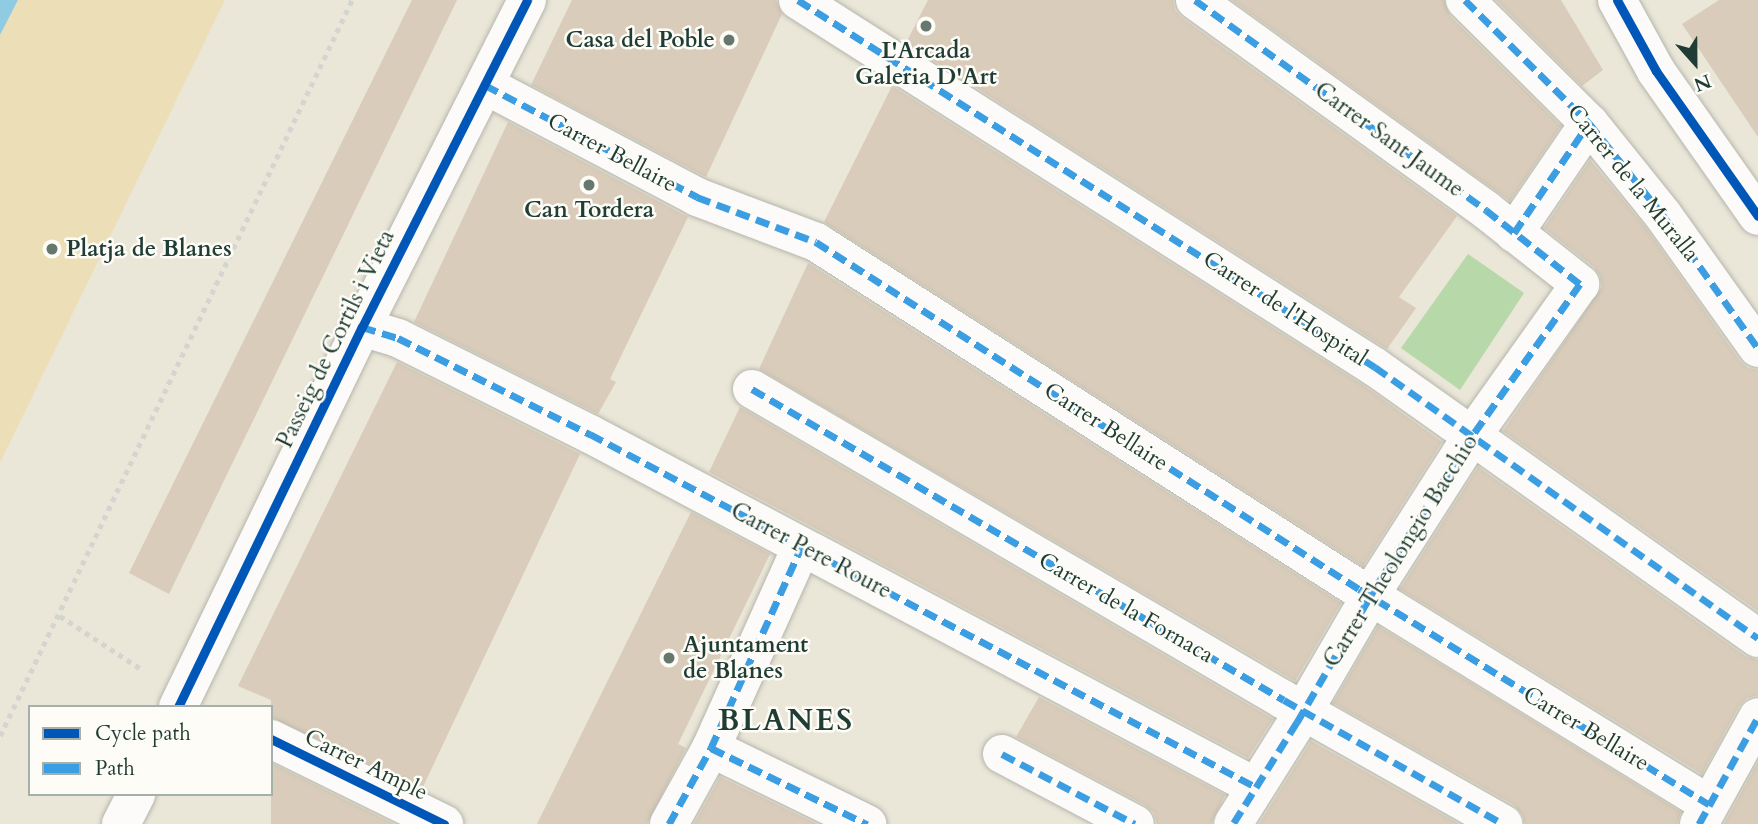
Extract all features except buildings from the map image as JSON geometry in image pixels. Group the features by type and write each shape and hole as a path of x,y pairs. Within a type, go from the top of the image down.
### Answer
{"street":[{"name":"Passeig de Cortils i Vieta","path":"189,703 362,327 527,0"},
{"name":"Carrer de l'Hospital","path":"798,0 1375,367 1758,638"},
{"name":"Carrer Sant Jaume","path":"1195,0 1580,284"},
{"name":"Carrer de la Muralla","path":"1465,0 1589,123 1663,215 1758,348"},
{"path":"1617,0 1656,71 1758,216"},
{"name":"Carrer Bellaire","path":"485,85 697,197 816,242 1371,596 1704,814"},
{"path":"1514,233 1589,123"},
{"name":"Carrer Theolongio Bacchio","path":"1233,824 1472,436 1580,284"},
{"name":"Carrer Pere Roure","path":"362,327 398,338 590,434 1254,786"},
{"name":"Carrer de la Fornaca","path":"752,389 1503,824"},
{"path":"669,824 711,748 801,548"},
{"path":"1704,814 1758,717"},
{"name":"Carrer Ample","path":"273,740 432,821"},
{"path":"711,748 867,824"},
{"path":"1002,754 1135,824"},
{"path":"121,824 135,796"}],"path":[{"path":"0,736 60,616 352,0"},
{"path":"60,616 189,703"}],"green space":[{"path":"1468,254 1524,293 1460,390 1401,348"}],"sand":[{"name":"Platja de Blanes","path":"18,0 225,0 0,463 0,35"}],"water":[{"path":"0,0 18,0 0,35"}],"marked path":[{"path":"798,0 1375,367 1758,638"},
{"path":"1195,0 1486,210 1580,284 1472,436 1378,583 1297,722 1233,824"},
{"path":"1465,0 1589,123 1663,215 1758,348"},
{"path":"485,85 697,197 816,242 1359,589 1709,804"},
{"path":"1514,233 1589,123"},
{"path":"362,327 398,338 590,434 1254,786"},
{"path":"752,389 1284,700 1503,824"},
{"path":"669,824 711,748 801,548"},
{"path":"1699,824 1758,717"},
{"path":"711,748 867,824"},
{"path":"1002,754 1135,824"}],"cycle path":[{"path":"179,705 362,327 527,0"},
{"path":"1617,0 1656,71 1758,216"},
{"path":"273,740 444,824"}],"place":[{"name":"L'Arcada Galeria D'Art","path":"926,26"},
{"name":"Casa del Poble","path":"729,40"},
{"name":"Can Tordera","path":"589,185"},
{"name":"Platja de Blanes","path":"52,249"},
{"name":"Ajuntament de Blanes","path":"669,658"}],"district":[{"name":"BLANES","path":"786,721"}]}
